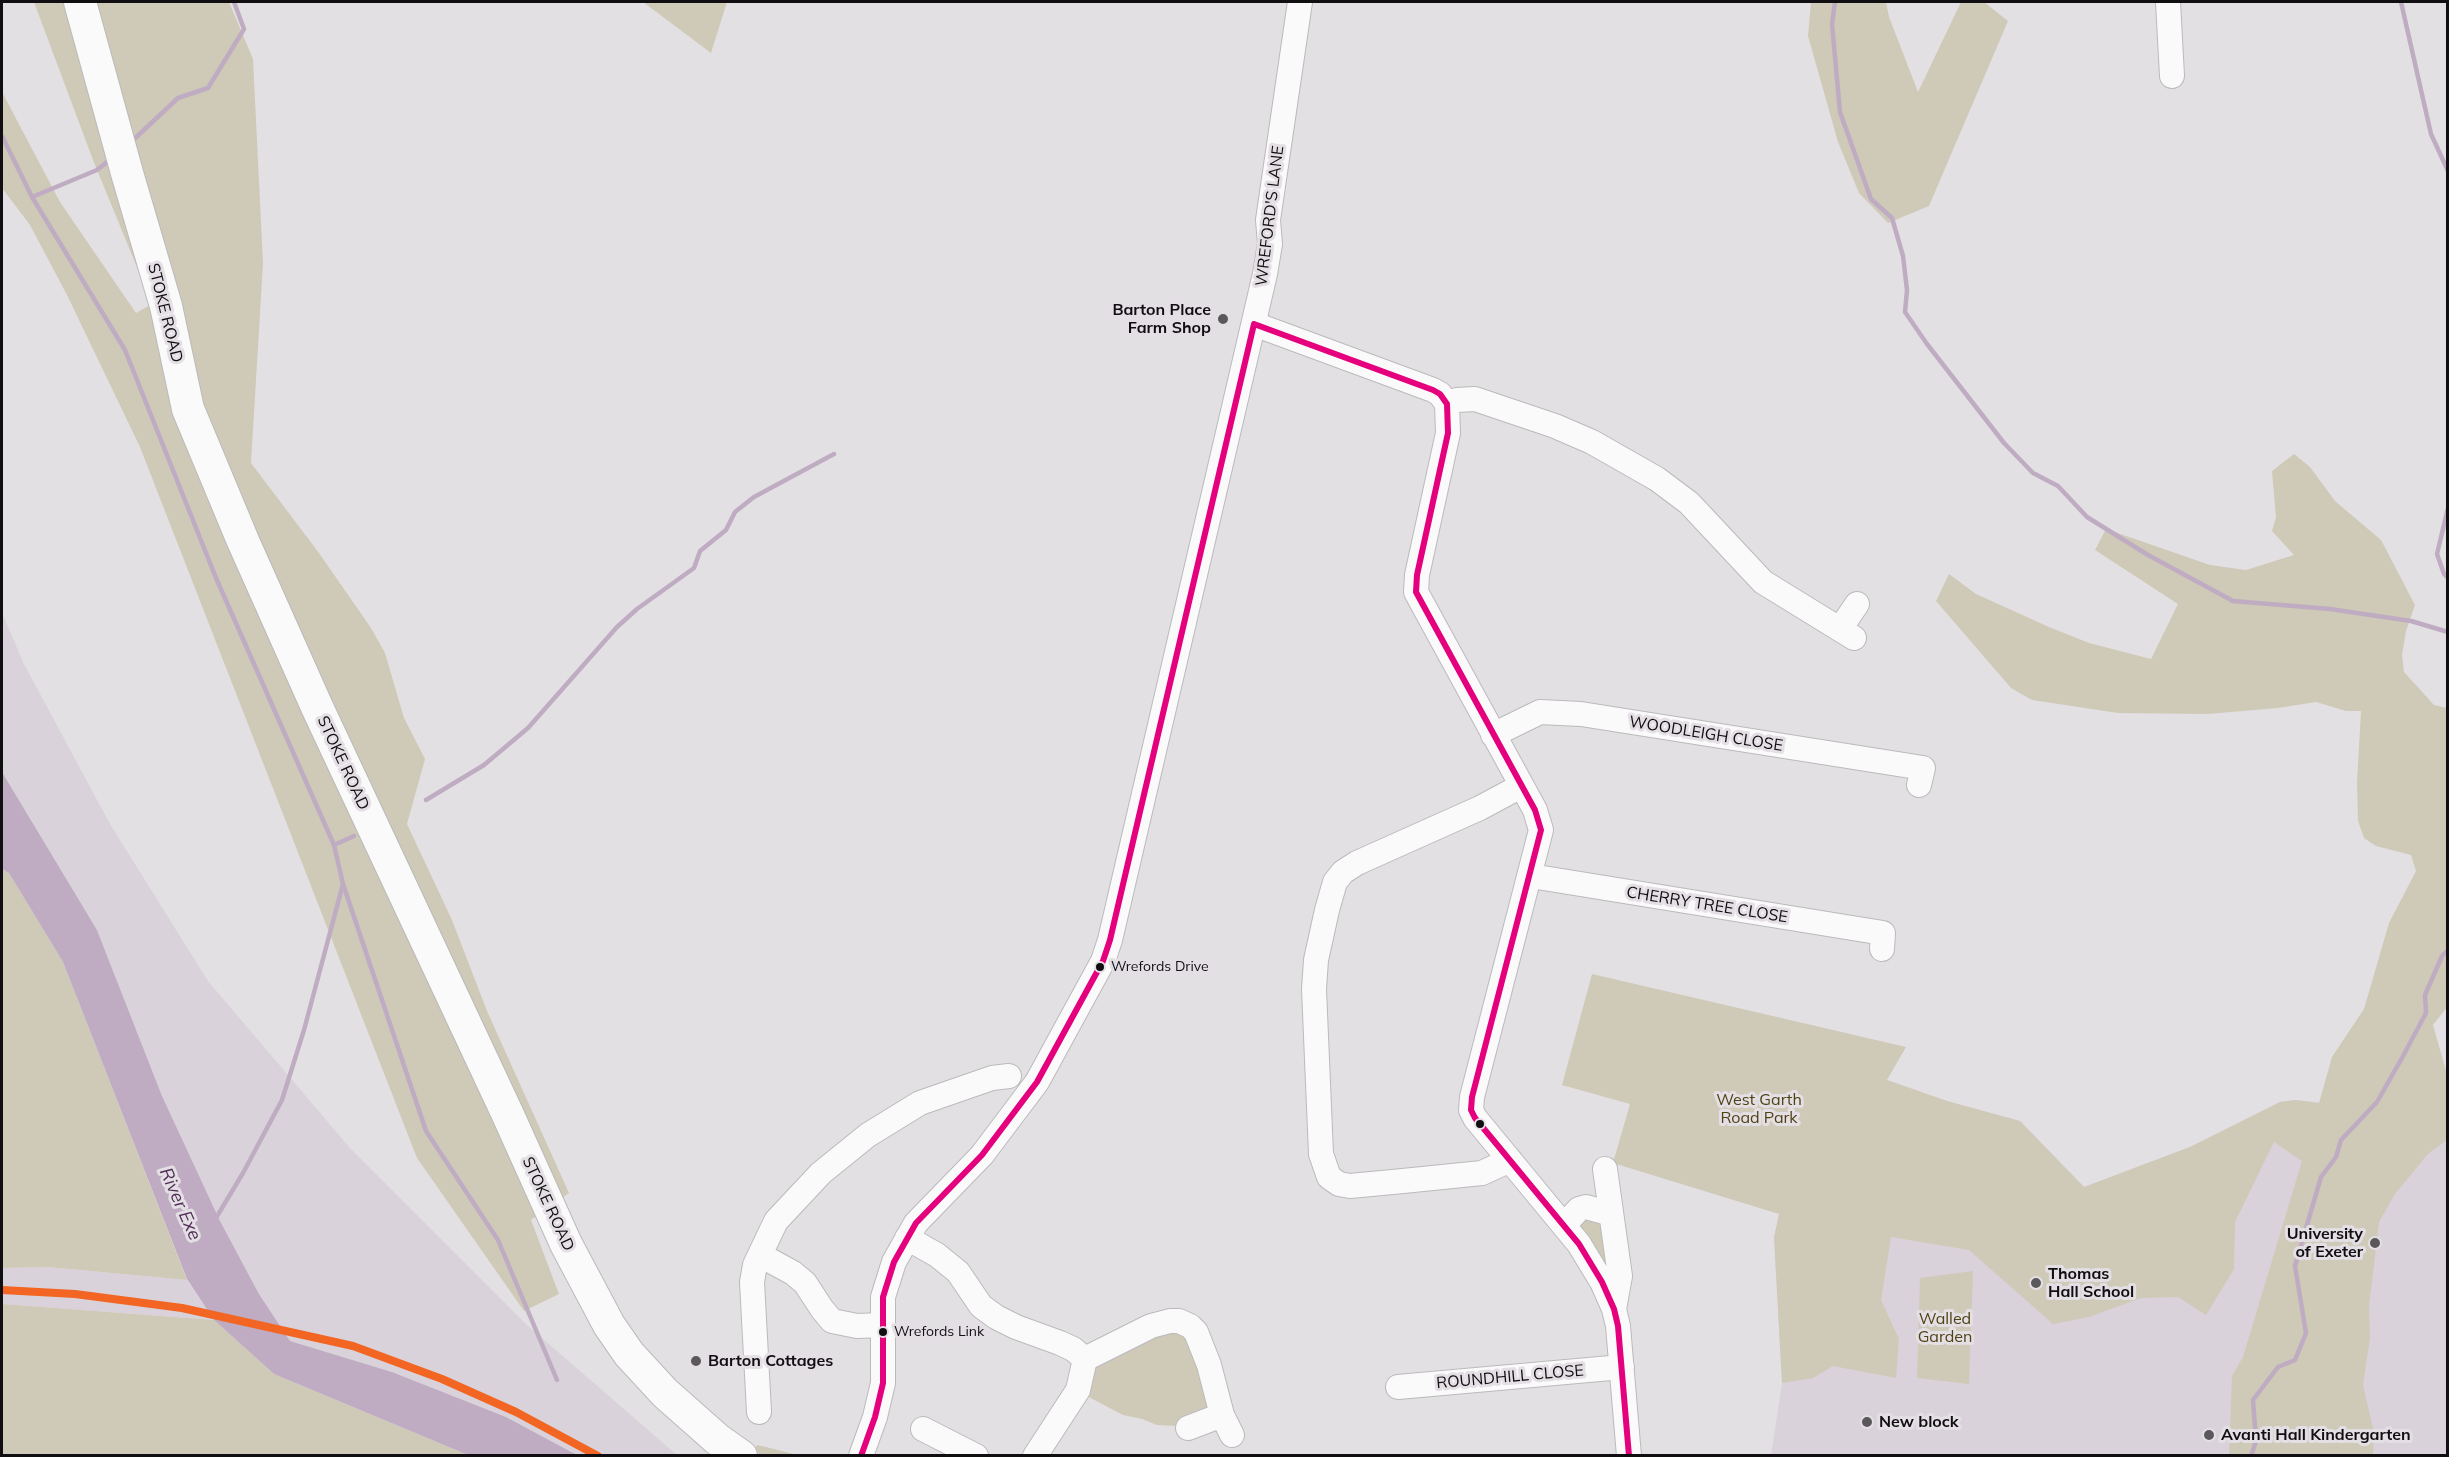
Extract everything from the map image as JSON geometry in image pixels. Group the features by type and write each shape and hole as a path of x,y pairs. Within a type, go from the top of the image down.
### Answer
{"main road":[{"name":"STOKE ROAD","path":"80,2 166,306 188,409 243,541 317,707 566,1244 609,1325 629,1354 665,1393 700,1425 741,1455"}],"street":[{"name":"WREFORD'S LANE","path":"861,1455 875,1417 883,1383 881,1325 883,1297 888,1278 907,1238 927,1209 982,1155 1037,1082 1103,961 1110,940 1254,324 1270,244 1268,220 1300,2"},
{"path":"2168,2 2172,76"},
{"path":"1254,324 1433,390 1440,393 1448,404 1448,433 1417,575 1416,592 1535,810 1541,830 1471,1110 1579,1244 1602,1282 1614,1309 1622,1367 1629,1455"},
{"path":"1448,404 1457,400 1475,399 1555,426 1592,442 1658,479 1689,503 1763,582 1847,634 1857,604"},
{"name":"WOODLEIGH CLOSE","path":"1493,735 1534,714 1550,711 1581,714 1922,769"},
{"path":"1510,1160 1482,1173 1350,1186 1339,1184 1329,1177 1321,1154 1314,989 1316,960 1327,910 1335,882 1343,872 1357,863 1480,808 1521,786"},
{"name":"CHERRY TREE CLOSE","path":"1531,876 1884,934"},
{"path":"759,1412 752,1282 755,1265 776,1221 821,1173 868,1135 920,1103 982,1081 1009,1076"},
{"path":"1605,1169 1620,1276 1614,1309"},
{"path":"1564,1225 1579,1209 1586,1207 1611,1214"},
{"path":"907,1238 937,1255 958,1272 981,1306 996,1317 1073,1349 1085,1359"},
{"path":"760,1255 805,1282 832,1321 857,1326 881,1325"},
{"path":"1085,1359 1151,1326 1170,1321 1185,1323 1196,1332 1227,1425 1188,1428"},
{"path":"1035,1455 1078,1390 1085,1359"},
{"name":"ROUNDHILL CLOSE","path":"1398,1387 1622,1367"},
{"path":"923,1429 976,1455"}],"shaded area":[{"path":"2,613 24,664 110,824 208,981 350,1148 527,1325 677,1455 577,1455 506,1417 392,1372 290,1341 259,1294 220,1221 162,1096 97,930 2,772"},
{"name":"Thomas Hall School","path":"1887,1080 1947,1101 2020,1121 2084,1187 2190,1147 2280,1102 2295,1100 2335,1104 2447,1104 2447,1455 1771,1456 1782,1383 1774,1237"},
{"path":"48,1267 187,1280 214,1320 2,1304 2,1268"}],"green space":[{"path":"34,2 229,2 253,59 263,263 251,463 319,553 371,628 385,653 404,718 425,759 407,824 452,920 487,1011 569,1193 531,1220 559,1294 524,1311 417,1158 140,447 67,295 30,225 2,188 2,92 60,202 136,313 152,304 93,160"},
{"path":"643,2 727,2 711,53"},
{"path":"1811,2 1886,2 1889,17 1918,92 1961,2 1984,2 2008,21 1929,206 1888,223 1859,193 1838,142 1808,36"},
{"name":"West Garth Road Park","path":"2294,454 2310,467 2335,501 2381,540 2415,605 2406,631 2402,655 2404,672 2434,705 2447,708 2448,1006 2433,1025 2447,1074 2448,1139 2427,1155 2395,1194 2379,1222 2369,1306 2370,1338 2363,1385 2374,1433 2373,1455 2229,1455 2232,1376 2243,1357 2302,1161 2274,1142 2235,1222 2234,1269 2206,1315 2178,1297 2141,1298 2089,1317 2053,1324 1969,1250 1891,1237 1881,1300 1899,1339 1896,1378 1833,1366 1813,1378 1782,1383 1774,1237 1779,1214 1613,1163 1630,1104 1562,1085 1592,974 1906,1047 1887,1080 1947,1101 2020,1121 2084,1187 2190,1147 2280,1102 2295,1100 2319,1103 2332,1057 2364,1009 2389,923 2416,871 2411,855 2376,846 2364,838 2358,821 2357,783 2361,711 2346,711 2316,702 2208,714 2118,713 2032,700 2011,688 1936,601 1949,574 1976,594 2049,627 2089,643 2151,659 2178,604 2095,550 2106,529 2210,565 2246,570 2294,555 2272,531 2276,517 2272,471"},
{"path":"2,869 9,873 63,962 187,1280 48,1267 2,1268"},
{"path":"1589,1217 1601,1223 1610,1258 1603,1263 1579,1226 1579,1223"},
{"name":"Walled Garden","path":"1973,1271 1969,1384 1917,1378 1920,1278"},
{"path":"2,1304 214,1320 274,1374 468,1455 2,1455"},
{"path":"1187,1332 1211,1398 1207,1409 1178,1426 1157,1425 1123,1415 1085,1395 1096,1361 1145,1334"},
{"path":"757,1445 797,1455 760,1455 754,1449"}],"water":[{"name":"River Exe","path":"2,772 97,930 162,1096 220,1221 259,1294 290,1341 392,1372 506,1417 577,1455 468,1455 274,1374 214,1320 187,1279 63,962 9,873 2,869"}],"waterway":[{"path":"130,143 178,98 208,88 244,29 234,2"},
{"path":"1835,2 1832,24 1840,112 1871,199 1892,218 1903,256 1907,290 1905,312 2004,443 2033,473 2058,486 2087,517 2148,555 2233,601 2330,609 2411,621 2448,632"},
{"path":"2401,2 2431,134 2448,171"},
{"path":"2,136 32,197 125,350 216,578 334,845 343,884 426,1131 498,1240 557,1380"},
{"path":"32,197 97,170 112,158"},
{"path":"426,800 484,765 528,728 617,627 637,609 694,568 700,551 726,530 735,512 754,497 834,454"},
{"path":"2448,508 2437,554 2444,574 2448,578"},
{"path":"334,845 354,836"},
{"path":"216,1218 282,1100 304,1030 343,884"},
{"path":"2251,1456 2256,1441 2253,1400 2278,1367 2295,1360 2306,1333 2295,1266 2321,1177 2336,1157 2341,1140 2377,1102 2402,1058 2426,1013 2425,995 2442,956 2448,950"}],"transit line":[{"path":"861,1456 875,1417 883,1383 883,1297 894,1262 916,1223 982,1155 1037,1082 1103,961 1110,940 1254,324 1433,390 1440,394 1447,404 1448,433 1417,575 1416,592 1535,810 1541,830 1472,1097 1471,1110 1475,1118 1579,1244 1602,1282 1614,1309 1618,1326 1629,1456"},
{"path":"2,1290 75,1294 182,1308 353,1346 442,1379 516,1412 598,1456"}],"place":[{"name":"Barton Place Farm Shop","path":"1223,319"},
{"name":"Wrefords Drive","path":"1100,967"},
{"name":"University of Exeter","path":"2375,1243"},
{"name":"Thomas Hall School","path":"2036,1283"},
{"name":"Wrefords Link","path":"883,1332"},
{"name":"Barton Cottages","path":"696,1361"},
{"name":"New block","path":"1867,1422"},
{"name":"Avanti Hall Kindergarten","path":"2209,1435"}]}
